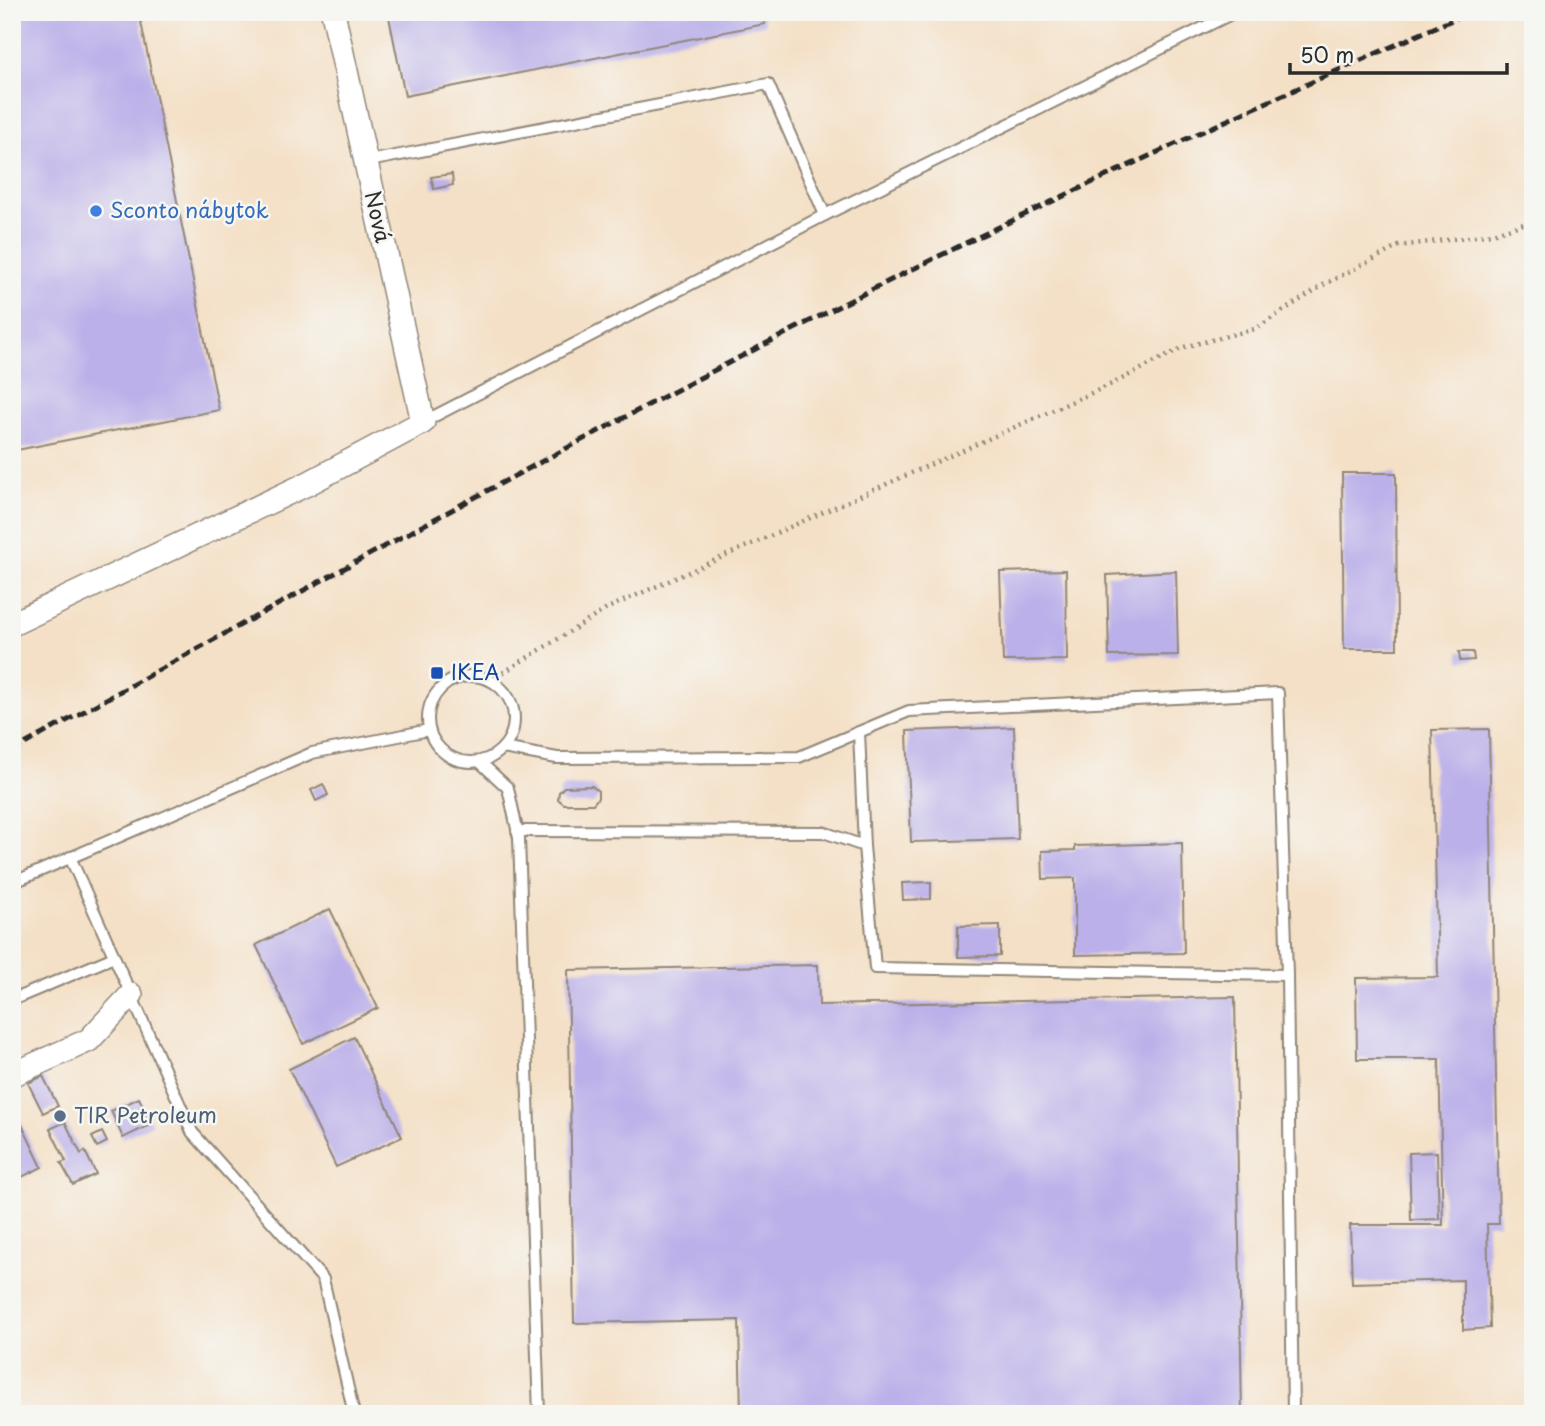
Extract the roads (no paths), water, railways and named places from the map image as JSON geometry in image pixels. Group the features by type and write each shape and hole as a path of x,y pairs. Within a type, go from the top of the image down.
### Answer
{"street":[{"name":"Nová","path":"333,12 423,422"},
{"path":"12,624 309,483 423,422"},
{"path":"12,1074 89,1040 131,995"}],"lane":[{"path":"423,422 825,215 1235,12"},
{"path":"364,162 768,85 825,215"},
{"path":"463,676 491,680 511,701 514,726 510,738 493,757 480,762 467,763 454,759 434,743 429,730 427,716 430,702 438,690 449,681 463,676"},
{"path":"503,748 557,758 799,757 909,711 1278,693 1287,975 1293,1414"},
{"path":"12,883 313,752 429,730"},
{"path":"859,732 864,846 875,968 1287,975"},
{"path":"480,762 508,788 517,831 539,1414"},
{"path":"517,831 822,832 864,846"},
{"path":"70,857 192,1132 323,1279 354,1414"},
{"path":"12,1000 114,957"}],"railway":[{"path":"12,751 553,456 881,285 1174,145 1470,12"}],"place":[{"name":"Sconto nábytok","path":"96,211"},
{"name":"IKEA","path":"437,673"},
{"name":"TIR Petroleum","path":"60,1116"}]}
